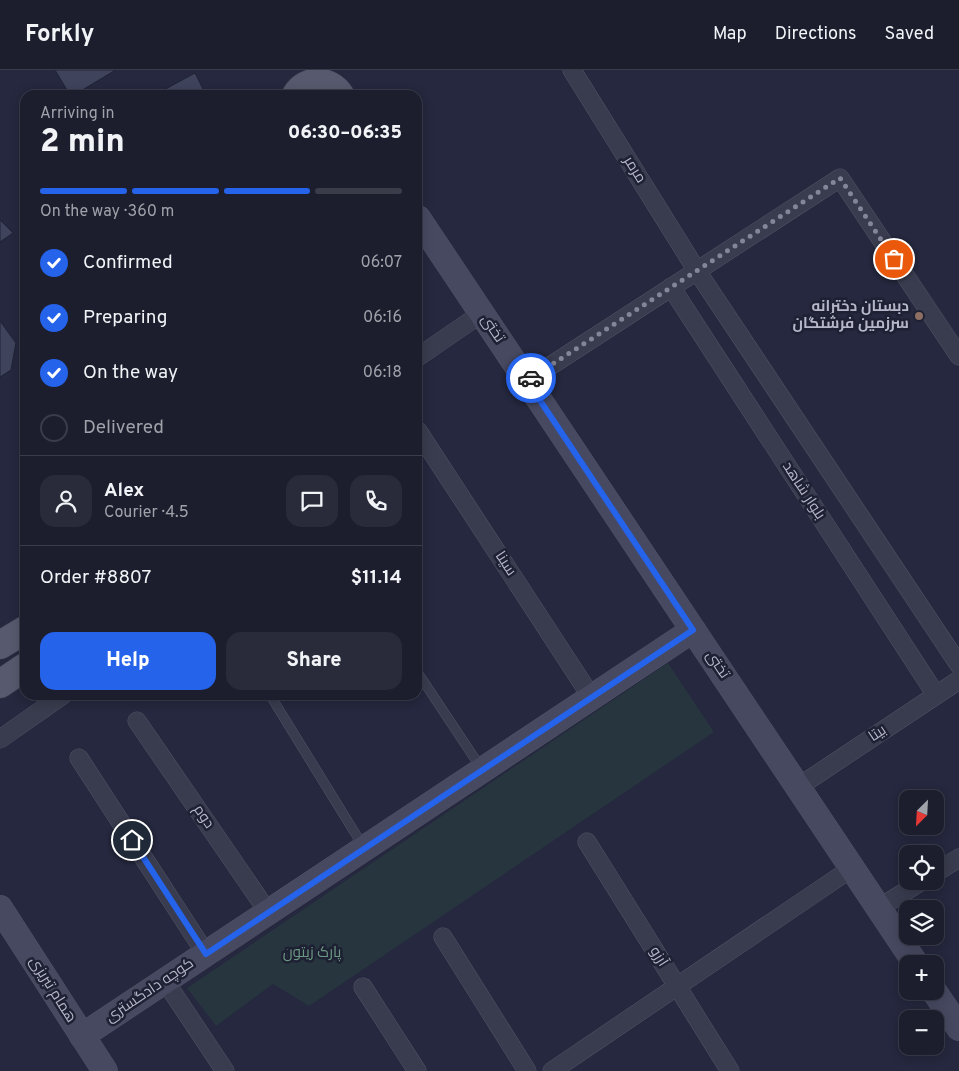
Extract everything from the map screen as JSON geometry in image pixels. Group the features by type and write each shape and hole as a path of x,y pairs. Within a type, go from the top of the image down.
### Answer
{"main road":[{"name":"تختى","path":"422,224 910,955"},
{"name":"کوچه دادگستری","path":"82,1036 693,630"},
{"path":"0,645 20,633"},
{"path":"0,684 20,670"},
{"name":"همام تبریزی","path":"0,908 104,1071"},
{"path":"940,1000 959,1028"}],"street":[{"name":"مرمر","path":"572,70 697,271"},
{"path":"527,381 840,178 959,356"},
{"path":"697,271 959,665"},
{"name":"بلوار شاهد","path":"671,288 936,695"},
{"path":"422,354 482,313"},
{"name":"سینا","path":"422,437 592,698"},
{"name":"بیتا","path":"798,787 959,680"},
{"path":"0,739 55,700"},
{"name":"دوم","path":"137,721 268,912"},
{"path":"79,758 206,954"},
{"name":"آرزو","path":"587,842 730,1071"},
{"path":"944,867 959,858"},
{"path":"552,1071 852,868"},
{"path":"879,908 908,890"},
{"path":"444,937 527,1071"},
{"path":"165,981 225,1071"},
{"path":"363,987 417,1071"}],"lane":[{"path":"422,679 482,770"},
{"path":"273,700 365,848"}],"green space":[{"name":"پارک زیتون","path":"668,663 714,732 309,1006 273,984 216,1026 187,988"}],"building":[{"path":"55,70 114,70 82,90 67,90"},
{"path":"195,73 204,90 164,90"},
{"path":"0,220 13,233 0,242"},
{"path":"0,321 16,343 11,370 0,377"}],"way so far":[{"path":"531,378 840,178 894,259"}],"place":[{"name":"دبستان دخترانه سرزمین فرشتگان","path":"919,316"}],"route":[{"path":"132,840 206,954 693,630 527,381 531,378"}]}
